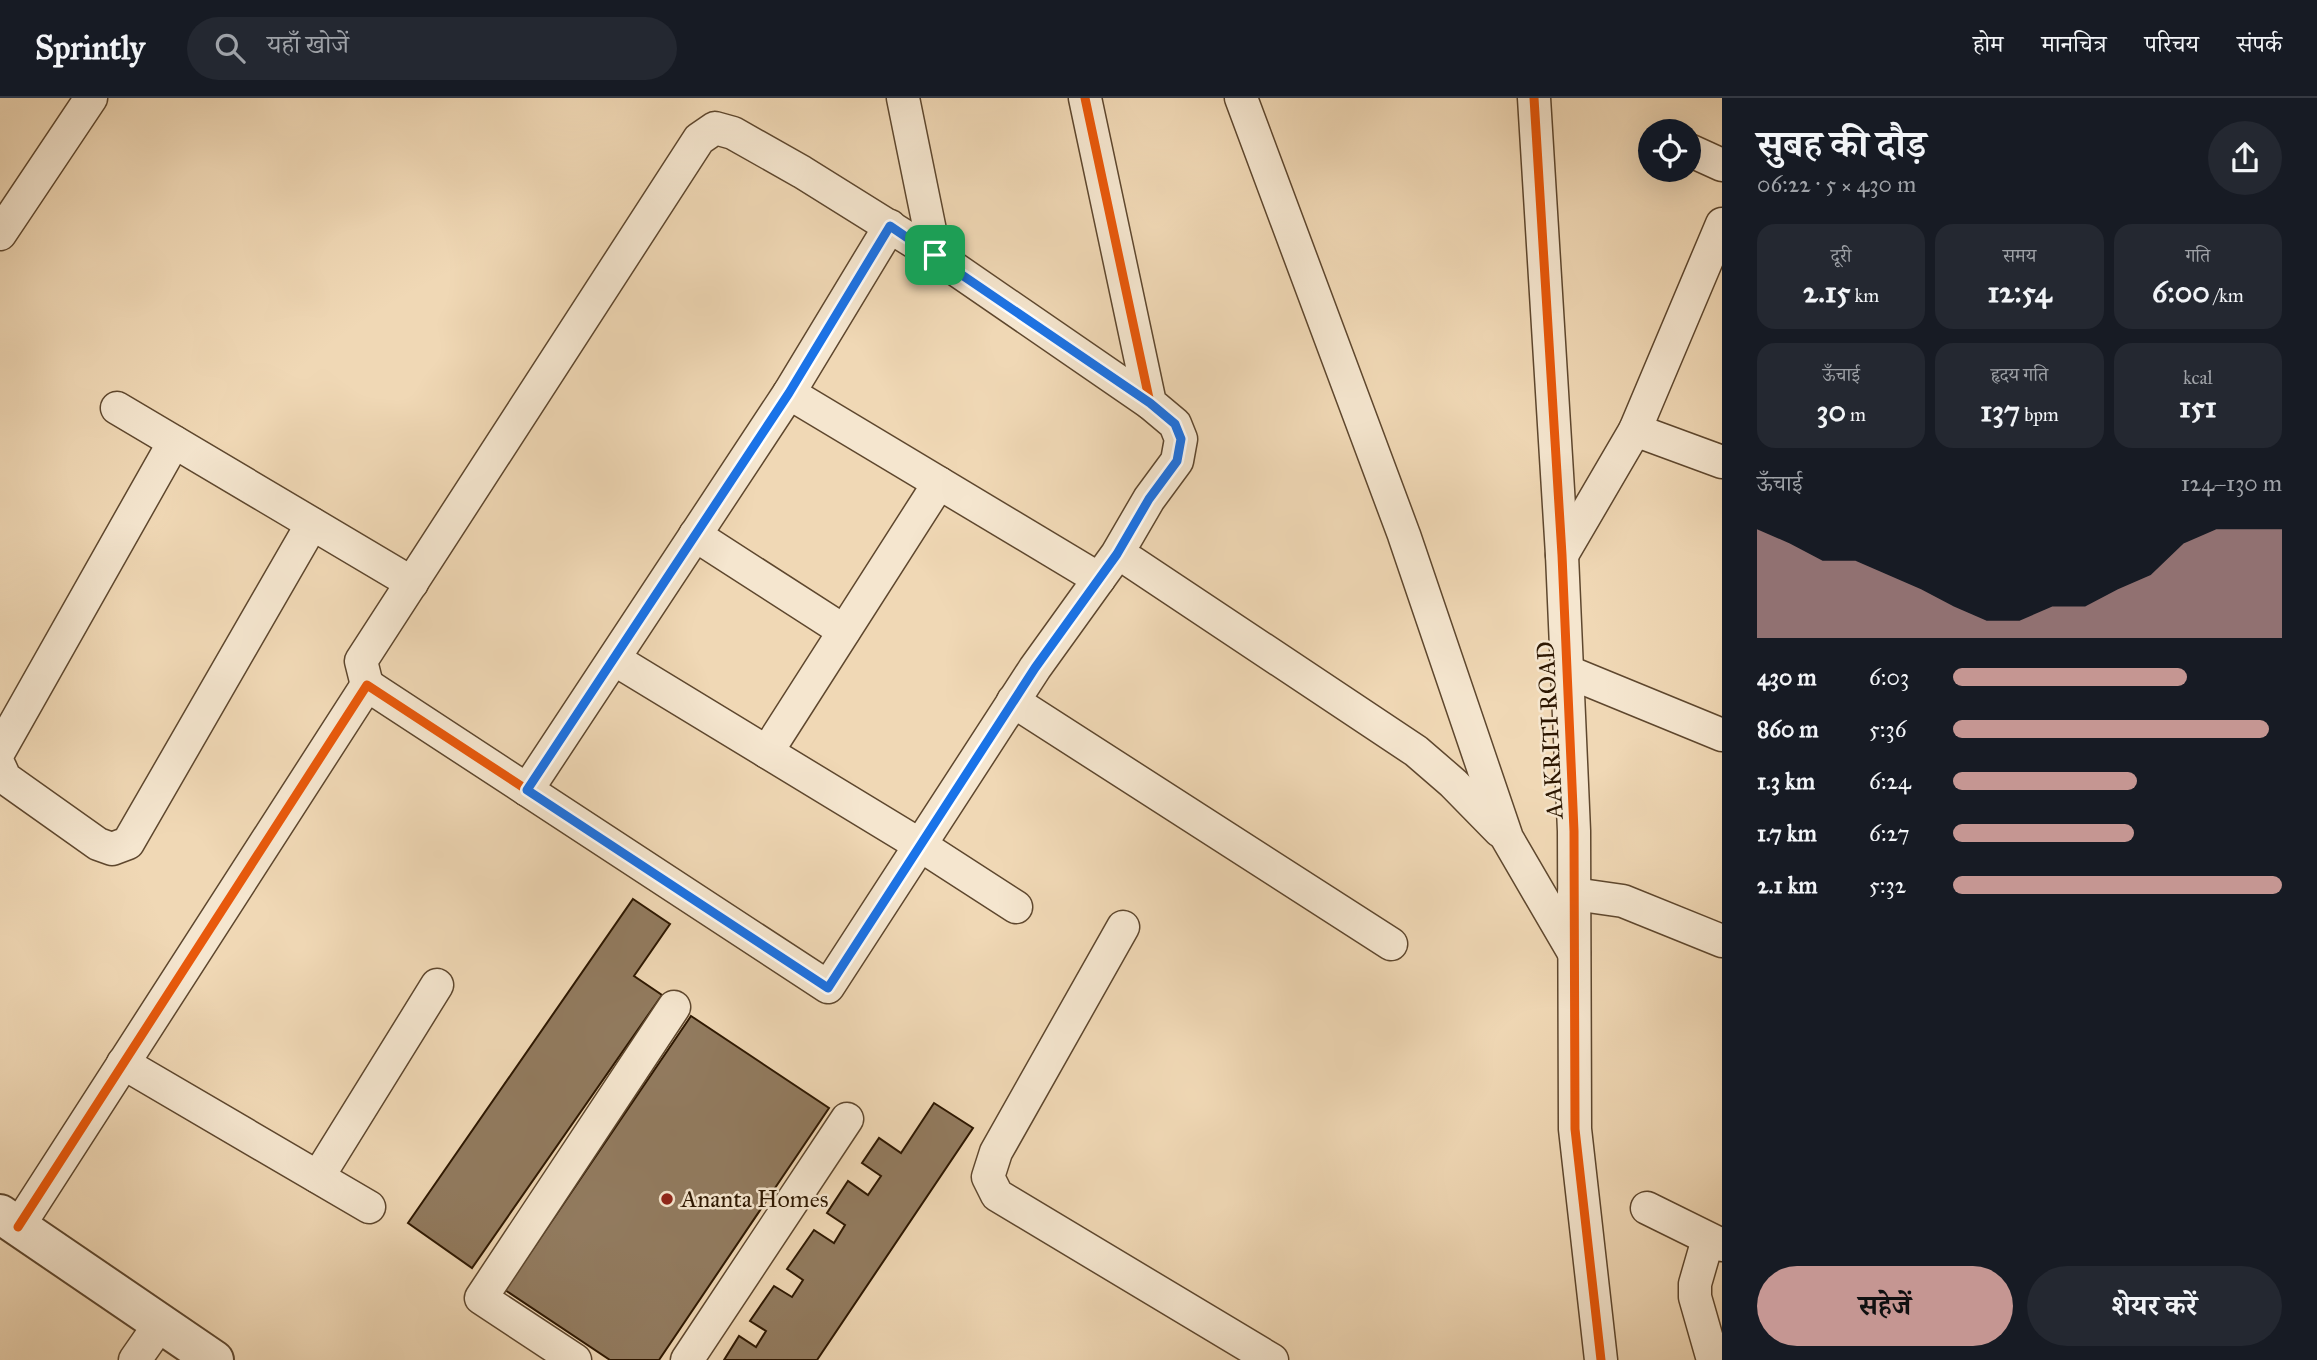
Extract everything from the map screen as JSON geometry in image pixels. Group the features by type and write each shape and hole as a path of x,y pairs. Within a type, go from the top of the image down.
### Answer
{"street":[{"path":"0,234 91,98"},
{"path":"903,98 935,255"},
{"path":"1085,98 1150,403"},
{"path":"1241,98 1404,535 1507,838 1575,954"},
{"name":"AAKRITI ROAD","path":"1534,98 1562,555 1574,831 1575,1129 1601,1360"},
{"path":"715,128 733,133 935,255 1150,403 1175,424 1181,439 1177,461 1149,499 1099,579 1013,701 828,988 367,685 360,661 699,139 715,128"},
{"path":"1701,155 1722,165"},
{"path":"1562,555 1635,430 1722,224"},
{"path":"527,790 789,393 890,226"},
{"path":"789,393 1099,579"},
{"path":"117,408 412,583"},
{"path":"1635,430 1722,462"},
{"path":"0,750 174,442"},
{"path":"767,752 939,483"},
{"path":"0,767 5,778 98,844 112,849 128,843 312,524"},
{"path":"695,535 844,631"},
{"path":"1132,562 1416,751 1453,783 1507,838"},
{"path":"614,659 920,845 1016,907"},
{"path":"1566,671 1722,735"},
{"path":"214,1360 9,1220 123,1063 367,685"},
{"path":"1013,701 1391,944"},
{"path":"1574,894 1623,901 1722,941"},
{"path":"1123,927 996,1152 988,1177 997,1195 1272,1360"},
{"path":"318,1177 437,985"},
{"path":"575,1360 481,1298 674,1007"},
{"path":"123,1063 369,1207"},
{"path":"687,1360 847,1119"},
{"path":"1647,1208 1715,1242 1695,1284 1695,1297 1713,1360"},
{"path":"135,1360 160,1324"}],"building":[{"path":"633,899 670,924 634,976 662,995 472,1268 408,1223"},
{"name":"Ananta Homes","path":"691,1016 829,1108 659,1360 610,1360 505,1290"},
{"name":"Ananta Homes","path":"934,1103 973,1128 817,1360 724,1360 739,1336 756,1347 766,1331 750,1321 774,1286 792,1297 803,1280 787,1269 814,1230 834,1243 845,1225 827,1213 848,1181 868,1195 881,1176 862,1163 879,1138 901,1153"}],"cycle path":[{"path":"18,1227 367,685 828,987 1035,668 1117,554 1149,499 1177,461 1181,439 1175,424 1150,403 1085,98"},
{"path":"1534,98 1562,555 1574,831 1575,1129 1601,1360"}],"place":[{"name":"Ananta Homes","path":"667,1199"}],"route":[{"path":"890,226 935,255 1150,403 1175,424 1181,439 1177,461 1149,499 1117,554 1035,668 828,988 527,790 789,393 890,226"}]}
